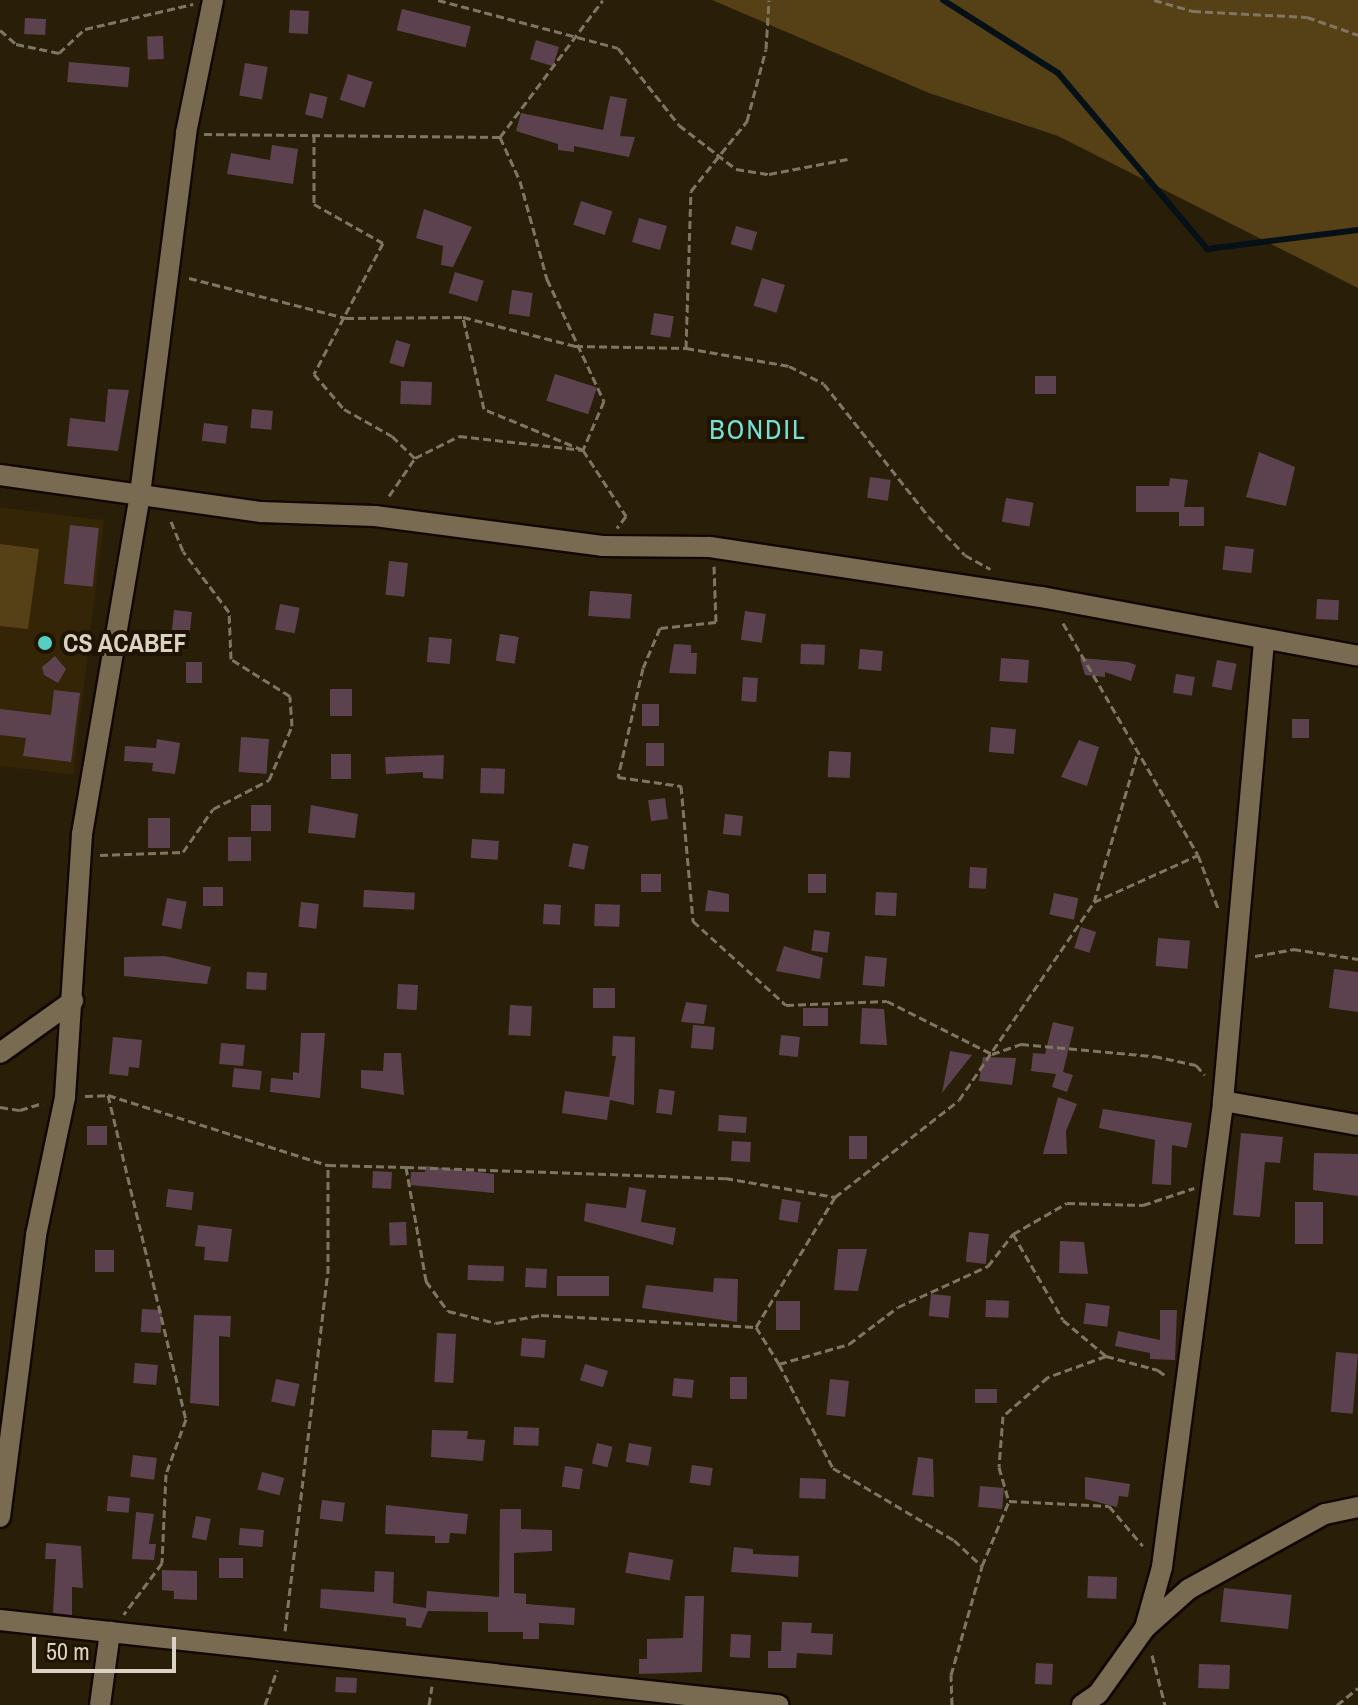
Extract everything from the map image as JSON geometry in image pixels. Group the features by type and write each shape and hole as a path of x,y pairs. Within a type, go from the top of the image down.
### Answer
{"street":[{"path":"0,1517 36,1235 65,1097 73,1001 79,855 140,494 203,2"},
{"path":"0,475 261,512 375,516 602,546 710,547 1041,597 1358,656"},
{"path":"1145,1628 1162,1567 1213,1185 1237,960 1264,639"},
{"path":"0,1053 73,1001"},
{"path":"1223,1096 1358,1125"},
{"path":"1082,1705 1098,1694 1145,1628 1189,1589 1325,1514 1358,1507"},
{"path":"0,1620 778,1705"},
{"path":"100,1705 110,1632"}],"path":[{"path":"438,0 580,35 618,48 679,125 723,155 736,169 769,174 848,159"},
{"path":"500,137 580,35 603,0"},
{"path":"686,348 691,191 723,155 747,121 766,49 769,0"},
{"path":"1154,0 1193,11 1307,17 1358,35"},
{"path":"0,30 16,44 59,53 85,29 203,2"},
{"path":"186,133 500,137"},
{"path":"314,135 314,204 383,243 314,374 344,409 392,436 415,458"},
{"path":"500,137 575,346 604,401 583,450"},
{"path":"170,275 254,291 346,318 463,317 575,346 686,348 789,366 824,384 929,517 965,555 1003,576"},
{"path":"463,317 484,409 583,450 626,516 602,546"},
{"path":"375,516 415,458 459,436 583,450"},
{"path":"79,855 183,852 213,809 269,780 292,726 290,696 231,659 229,612 183,551 162,496"},
{"path":"710,547 716,622 660,628 643,668 618,777 681,786 693,921 786,1005 887,1001 992,1054 1021,1044 1154,1056 1196,1065 1223,1096"},
{"path":"1041,597 1063,623 1198,855 1220,915"},
{"path":"756,1327 835,1197 959,1100 1094,902 1138,751"},
{"path":"1094,902 1198,855"},
{"path":"1237,960 1293,949 1358,959"},
{"path":"0,1107 20,1110 65,1097 108,1095 328,1165 725,1178 835,1197"},
{"path":"108,1095 186,1419 166,1474 162,1563 110,1632"},
{"path":"265,1705 282,1652 328,1273 328,1165"},
{"path":"406,1167 426,1281 448,1311 496,1323 541,1315 756,1327"},
{"path":"779,1364 849,1344 898,1307 988,1266 1013,1234 1067,1203 1143,1205 1213,1185"},
{"path":"1013,1234 1063,1320 1106,1356 1158,1370 1187,1396"},
{"path":"756,1327 779,1364 833,1468 954,1540 982,1566"},
{"path":"952,1705 951,1675 982,1566 1009,1501 999,1467 1003,1416 1048,1377 1106,1356"},
{"path":"1009,1501 1109,1506 1162,1567"},
{"path":"1145,1628 1165,1705"},
{"path":"1337,1705 1358,1688"}],"shaded area":[{"path":"712,0 1358,0 1358,288 1058,136 929,93"},
{"name":"CS ACABEF","path":"0,507 104,520 73,775 0,766"},
{"path":"0,544 39,549 28,629 0,626"}],"building":[{"path":"402,9 471,26 466,48 397,30"},
{"path":"290,10 309,11 308,34 289,33"},
{"path":"25,18 46,19 45,35 24,34"},
{"path":"163,36 164,59 148,60 147,37"},
{"path":"536,40 559,47 553,66 530,59"},
{"path":"69,62 130,67 128,87 67,82"},
{"path":"245,63 268,67 262,99 239,95"},
{"path":"348,74 373,82 364,108 340,100"},
{"path":"310,93 328,97 323,118 305,114"},
{"path":"610,96 627,99 620,136 635,137 629,157 574,146 574,152 558,150 558,144 516,131 521,113 603,130"},
{"path":"272,145 298,149 293,184 227,174 231,153 270,160"},
{"path":"581,201 612,211 605,235 573,225"},
{"path":"424,209 472,227 453,267 441,265 443,246 416,238"},
{"path":"639,218 667,226 660,250 632,242"},
{"path":"736,226 757,232 752,250 731,244"},
{"path":"455,272 484,281 477,302 449,293"},
{"path":"762,278 785,285 776,313 754,306"},
{"path":"512,290 533,293 529,317 509,314"},
{"path":"654,313 674,316 670,338 651,335"},
{"path":"396,340 410,344 404,367 389,363"},
{"path":"555,374 597,388 588,414 546,401"},
{"path":"1035,376 1056,376 1056,394 1035,394"},
{"path":"401,381 432,382 431,405 400,404"},
{"path":"108,389 129,390 118,451 67,446 70,418 105,422"},
{"path":"252,409 273,411 271,430 250,428"},
{"path":"204,423 228,426 226,444 202,441"},
{"path":"1259,452 1295,467 1286,506 1246,497"},
{"path":"870,477 891,480 888,501 867,498"},
{"path":"1170,478 1188,480 1184,507 1204,507 1204,526 1179,526 1179,512 1136,512 1136,486 1169,486"},
{"path":"1006,498 1034,503 1029,526 1002,522"},
{"path":"70,525 99,528 93,587 64,584"},
{"path":"1225,546 1254,549 1251,573 1222,570"},
{"path":"389,561 408,563 404,597 385,595"},
{"path":"590,591 632,594 630,619 588,616"},
{"path":"1317,599 1339,600 1338,620 1316,619"},
{"path":"280,604 300,608 295,633 275,630"},
{"path":"174,610 192,612 190,632 172,630"},
{"path":"745,611 766,614 762,643 741,640"},
{"path":"500,634 519,637 515,664 496,661"},
{"path":"429,637 452,639 450,664 427,662"},
{"path":"674,644 691,645 691,653 697,653 696,674 669,673"},
{"path":"801,644 825,645 824,665 800,664"},
{"path":"860,649 883,651 881,671 858,669"},
{"path":"55,656 66,669 58,683 44,675 42,667"},
{"path":"1001,658 1029,660 1027,683 999,681"},
{"path":"1080,658 1136,665 1131,681 1105,672 1105,677 1085,675"},
{"path":"1217,660 1237,664 1231,690 1212,687"},
{"path":"186,662 202,662 202,683 186,683"},
{"path":"1176,674 1195,677 1192,696 1173,693"},
{"path":"743,677 758,678 756,702 741,701"},
{"path":"330,689 352,689 352,716 330,716"},
{"path":"54,690 80,693 71,762 23,756 26,738 0,735 0,709 51,715"},
{"path":"642,704 659,704 659,726 642,726"},
{"path":"1292,719 1309,719 1309,738 1292,738"},
{"path":"991,727 1016,729 1014,754 989,752"},
{"path":"241,737 269,739 266,774 239,772"},
{"path":"157,739 180,743 175,774 152,771 153,763 124,761 125,746 156,748"},
{"path":"1079,740 1099,747 1087,786 1061,777"},
{"path":"646,743 664,743 664,766 646,766"},
{"path":"829,751 851,752 850,778 828,777"},
{"path":"331,754 351,754 351,779 331,779"},
{"path":"444,755 443,779 423,778 423,772 386,774 385,757"},
{"path":"481,768 505,769 504,794 480,793"},
{"path":"665,798 668,819 651,821 648,800"},
{"path":"251,805 271,805 271,831 251,831"},
{"path":"311,805 358,814 355,838 308,833"},
{"path":"725,814 743,816 741,836 723,834"},
{"path":"148,818 170,818 170,848 148,848"},
{"path":"228,837 251,837 251,861 228,861"},
{"path":"472,839 499,841 498,860 471,858"},
{"path":"573,843 589,846 584,870 568,867"},
{"path":"970,867 987,868 986,889 969,888"},
{"path":"641,874 661,874 661,892 641,892"},
{"path":"808,874 826,874 826,893 808,893"},
{"path":"203,887 223,887 223,906 203,906"},
{"path":"364,890 415,893 414,910 363,907"},
{"path":"708,890 729,894 729,912 705,911"},
{"path":"876,892 897,893 896,916 875,915"},
{"path":"1054,893 1078,898 1074,920 1049,915"},
{"path":"167,898 187,902 181,929 162,925"},
{"path":"301,902 319,904 316,929 298,927"},
{"path":"544,904 561,905 560,925 543,924"},
{"path":"595,904 620,905 619,927 594,926"},
{"path":"1081,927 1096,932 1089,953 1074,948"},
{"path":"814,930 830,932 827,953 811,951"},
{"path":"1158,938 1190,941 1187,969 1156,966"},
{"path":"784,946 823,958 820,979 776,971"},
{"path":"165,956 211,967 207,984 124,976 124,957"},
{"path":"865,956 887,958 884,987 862,985"},
{"path":"1334,969 1358,972 1358,1012 1329,1008"},
{"path":"247,972 267,973 266,990 246,989"},
{"path":"398,984 418,985 417,1010 397,1009"},
{"path":"593,988 615,988 615,1008 593,1008"},
{"path":"686,1002 707,1005 704,1024 681,1022"},
{"path":"510,1005 532,1006 530,1036 508,1035"},
{"path":"803,1008 828,1008 828,1026 803,1026"},
{"path":"862,1008 884,1009 887,1045 860,1044"},
{"path":"1053,1022 1074,1027 1063,1072 1073,1075 1067,1092 1052,1087 1056,1074 1031,1071 1033,1053 1045,1054"},
{"path":"693,1025 715,1027 713,1050 691,1048"},
{"path":"301,1033 325,1033 320,1098 270,1092 271,1078 293,1080 293,1072 299,1073"},
{"path":"781,1035 800,1037 798,1057 779,1055"},
{"path":"613,1036 635,1037 634,1105 610,1100 607,1120 562,1113 565,1091 609,1097 616,1056 612,1056"},
{"path":"113,1037 142,1040 139,1068 129,1067 128,1076 109,1074"},
{"path":"221,1043 245,1045 243,1066 219,1064"},
{"path":"950,1051 972,1055 942,1093"},
{"path":"384,1053 401,1053 404,1095 361,1088 361,1070 383,1071"},
{"path":"983,1057 1016,1058 1012,1085 979,1081"},
{"path":"234,1068 262,1071 260,1090 232,1087"},
{"path":"659,1089 675,1091 672,1115 656,1113"},
{"path":"1058,1097 1077,1104 1066,1131 1067,1154 1043,1154"},
{"path":"1103,1109 1192,1123 1187,1148 1172,1145 1171,1185 1152,1184 1155,1140 1099,1128"},
{"path":"719,1115 747,1117 746,1133 718,1131"},
{"path":"87,1126 107,1126 107,1145 87,1145"},
{"path":"1241,1133 1283,1137 1280,1163 1265,1162 1260,1217 1233,1215"},
{"path":"849,1136 867,1136 867,1159 849,1159"},
{"path":"732,1141 751,1142 750,1162 731,1161"},
{"path":"1314,1153 1358,1154 1358,1196 1313,1190"},
{"path":"426,1166 494,1174 494,1193 410,1185 411,1172 425,1172"},
{"path":"373,1171 392,1172 391,1189 372,1188"},
{"path":"629,1187 646,1190 641,1222 676,1228 673,1245 584,1221 586,1203 626,1208"},
{"path":"168,1189 194,1192 192,1210 166,1207"},
{"path":"782,1199 801,1202 797,1223 779,1220"},
{"path":"1295,1202 1323,1202 1323,1244 1295,1244"},
{"path":"406,1222 407,1245 390,1246 389,1223"},
{"path":"198,1225 232,1229 228,1262 204,1260 205,1247 195,1246"},
{"path":"969,1232 989,1234 986,1264 966,1262"},
{"path":"1060,1241 1084,1242 1088,1274 1059,1273"},
{"path":"838,1249 867,1249 858,1291 834,1290"},
{"path":"95,1250 114,1250 114,1272 95,1272"},
{"path":"468,1265 504,1266 503,1281 467,1280"},
{"path":"526,1268 547,1269 546,1288 525,1287"},
{"path":"557,1276 609,1276 609,1296 557,1296"},
{"path":"714,1278 738,1279 737,1322 642,1308 646,1285 713,1292"},
{"path":"931,1294 951,1296 949,1318 929,1316"},
{"path":"986,1300 1009,1301 1008,1318 985,1317"},
{"path":"776,1301 800,1301 800,1330 776,1330"},
{"path":"1086,1303 1110,1306 1107,1327 1083,1324"},
{"path":"142,1309 162,1310 161,1333 141,1332"},
{"path":"1160,1310 1177,1310 1175,1360 1150,1359 1150,1353 1115,1346 1118,1331 1160,1340"},
{"path":"194,1315 231,1316 230,1337 219,1336 219,1406 190,1403"},
{"path":"437,1333 456,1334 453,1383 434,1382"},
{"path":"522,1338 546,1340 544,1358 520,1356"},
{"path":"1336,1352 1358,1354 1353,1414 1331,1412"},
{"path":"135,1363 158,1365 156,1385 133,1383"},
{"path":"585,1364 608,1371 603,1387 580,1380"},
{"path":"730,1377 747,1377 747,1399 730,1399"},
{"path":"674,1378 694,1380 692,1398 672,1396"},
{"path":"276,1379 299,1384 295,1406 271,1401"},
{"path":"830,1379 849,1381 845,1417 826,1415"},
{"path":"975,1389 997,1389 997,1403 975,1403"},
{"path":"514,1427 539,1428 538,1446 513,1445"},
{"path":"432,1430 468,1431 467,1439 485,1440 483,1461 431,1457"},
{"path":"597,1443 613,1447 607,1467 592,1463"},
{"path":"629,1443 652,1447 648,1466 626,1462"},
{"path":"133,1455 157,1458 154,1480 130,1477"},
{"path":"918,1457 933,1459 934,1497 912,1495"},
{"path":"692,1465 713,1468 710,1486 689,1483"},
{"path":"565,1466 583,1469 579,1490 562,1487"},
{"path":"262,1472 284,1478 280,1495 257,1489"},
{"path":"1085,1477 1130,1484 1128,1497 1119,1496 1117,1507 1085,1499"},
{"path":"800,1478 826,1479 825,1499 799,1498"},
{"path":"980,1486 1004,1488 1002,1509 978,1507"},
{"path":"108,1496 130,1498 129,1513 107,1511"},
{"path":"322,1500 345,1503 343,1522 320,1519"},
{"path":"386,1505 468,1514 466,1534 450,1533 449,1543 435,1543 435,1536 385,1534"},
{"path":"500,1509 521,1509 521,1529 552,1530 552,1551 514,1553 514,1593 526,1594 526,1604 575,1608 574,1625 539,1623 539,1639 523,1639 523,1632 488,1632 488,1612 428,1611 421,1628 406,1626 406,1618 320,1608 321,1589 374,1592 375,1571 394,1572 393,1603 426,1608 427,1591 499,1597"},
{"path":"136,1512 154,1514 149,1544 156,1544 154,1560 132,1559"},
{"path":"196,1516 211,1519 207,1540 192,1538"},
{"path":"240,1528 264,1530 262,1547 239,1545"},
{"path":"46,1543 81,1546 83,1588 72,1587 72,1615 53,1613 56,1559 45,1559"},
{"path":"734,1547 753,1549 753,1554 799,1556 798,1577 731,1572"},
{"path":"629,1552 673,1560 670,1580 625,1573"},
{"path":"219,1558 243,1558 243,1578 219,1578"},
{"path":"162,1570 197,1571 197,1600 174,1599 174,1591 162,1590"},
{"path":"1088,1576 1117,1577 1116,1599 1087,1598"},
{"path":"1224,1588 1292,1595 1288,1629 1220,1622"},
{"path":"685,1596 704,1596 702,1672 639,1674 639,1659 647,1659 647,1639 683,1638"},
{"path":"782,1622 812,1623 811,1633 833,1634 832,1655 797,1653 796,1668 768,1668 768,1651 781,1651"},
{"path":"731,1634 751,1635 750,1658 730,1657"},
{"path":"1036,1663 1053,1664 1052,1685 1035,1684"},
{"path":"1199,1664 1230,1665 1229,1689 1198,1688"},
{"path":"336,1677 357,1678 356,1693 335,1692"}],"waterway":[{"path":"943,0 1058,73 1207,249 1358,230"}],"place":[{"name":"CS ACABEF","path":"45,643"}],"district":[{"name":"BONDIL","path":"758,429"}]}
